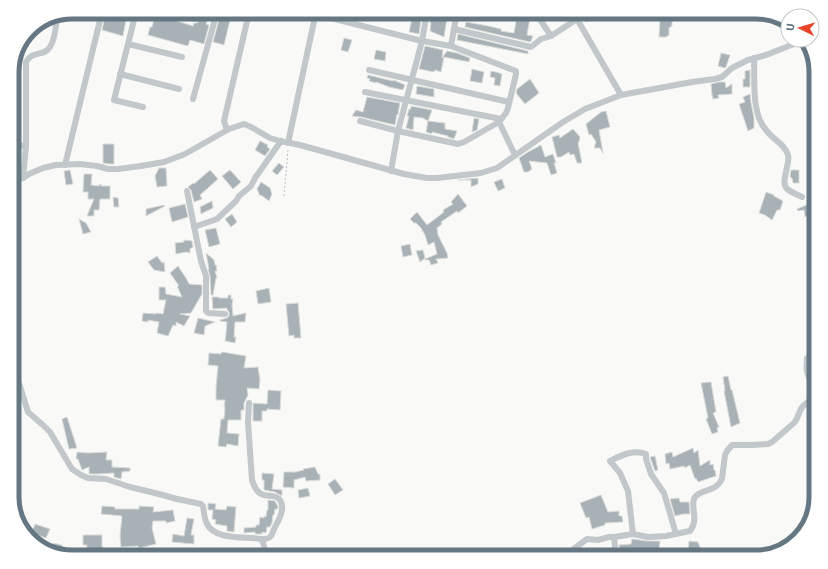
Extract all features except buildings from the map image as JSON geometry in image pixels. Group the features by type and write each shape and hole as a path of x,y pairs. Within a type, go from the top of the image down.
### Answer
{"street":[{"path":"65,165 100,19"},
{"path":"134,19 114,100 143,107"},
{"path":"193,99 215,19"},
{"path":"227,130 224,120 248,19"},
{"path":"288,143 315,19"},
{"path":"339,19 422,41 450,46 516,71 508,108 500,121 458,144 360,121"},
{"path":"391,171 398,131 422,41 426,19"},
{"path":"450,46 456,19"},
{"path":"540,19 551,36"},
{"path":"454,29 531,47 541,39 551,36 577,19 621,95"},
{"path":"23,178 26,146 26,62 29,57 43,53 50,47 56,22"},
{"path":"128,44 182,57"},
{"path":"19,179 43,168 56,165 91,165 108,169 118,169 164,162 185,154 227,130 244,124 270,138 391,171 427,178 460,176 489,171 496,168 563,122 585,109 621,95 715,79 748,60 784,48"},
{"path":"754,58 755,99 759,119 766,131 783,146 788,154 789,160 784,182 785,188 802,197"},
{"path":"369,70 509,102"},
{"path":"120,74 178,89"},
{"path":"365,92 500,121"},
{"path":"500,121 515,155"},
{"path":"194,227 216,220 251,185 281,141"},
{"path":"19,146 26,146"},
{"path":"187,191 201,261 206,276 206,311 208,313 225,314"},
{"path":"809,357 807,358 806,365 809,377"},
{"path":"19,386 28,412 50,432 72,469 81,475 88,478 106,479 177,500 200,503 203,506 205,520 208,526 216,533 261,540 272,535 279,521 282,504 276,497 263,495 254,487 252,480 248,422 249,403"},
{"path":"573,550 587,540 598,540 633,534 648,537 666,536 687,532 694,524 694,498 699,493 715,488 720,482 725,455 729,448 734,445 768,444 772,442 797,420 800,409 809,401"},
{"path":"633,534 628,491 620,473 610,461 633,452 643,452 646,454 646,460 651,474 664,493 676,534"},
{"path":"614,537 615,550"},
{"path":"261,540 265,550"}],"path":[{"path":"284,196 288,143"}]}
